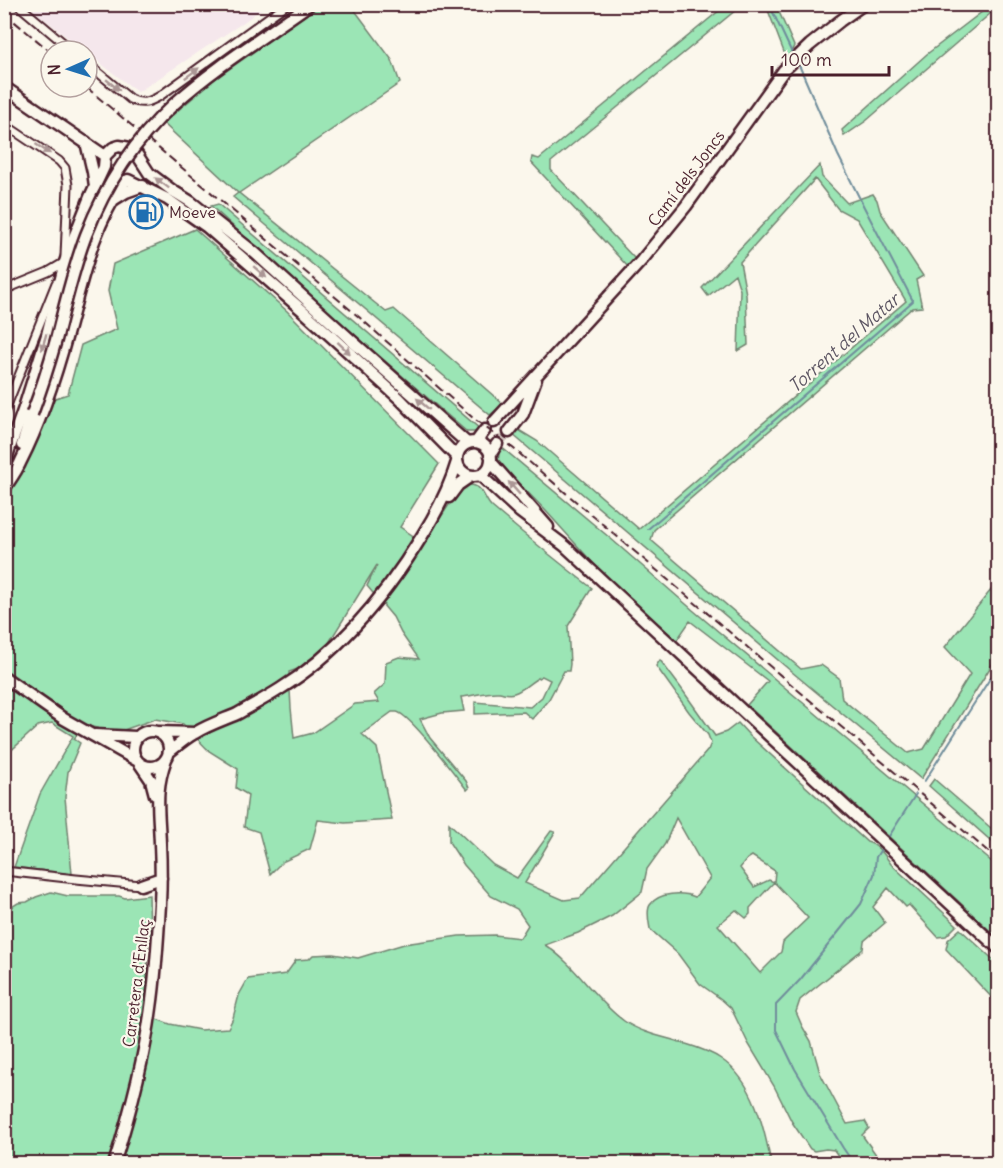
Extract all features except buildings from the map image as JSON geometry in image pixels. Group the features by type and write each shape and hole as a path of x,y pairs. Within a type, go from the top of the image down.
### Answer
{"street":[{"path":"18,4 59,39"},
{"path":"99,73 136,102 153,100 287,4"},
{"path":"5,488 20,451 48,366 87,234 100,203 119,170 144,136 187,93 310,4"},
{"name":"Camí dels Joncs","path":"494,422 642,260 686,206 784,70 810,45 864,4"},
{"path":"4,87 86,142 105,161 109,176 114,180 127,180 167,199 223,240 399,398 457,459 464,473 476,476 565,546 999,948"},
{"path":"4,135 7,126 59,161 64,168 68,185 65,262 59,272 4,413"},
{"path":"86,142 95,186"},
{"path":"4,464 24,408 74,235 105,161 113,148 124,146 136,153 149,173 191,202 255,253 343,333 471,443 485,447 490,458 565,546"},
{"path":"5,488 33,436 47,400 94,239 113,201 127,180 139,168 139,159"},
{"path":"113,201 126,192 143,186"},
{"path":"65,224 69,232 74,235 94,239"},
{"path":"4,290 48,272 65,262"},
{"name":"Camí dels Joncs","path":"509,432 523,414 537,376"},
{"path":"522,391 523,414"},
{"path":"4,471 32,414"},
{"path":"4,677 64,719 138,762 151,767 158,766 195,733 282,688 339,642 392,582 415,548 452,481 460,449 471,443 485,430"},
{"path":"437,511 458,485 487,470 497,444"},
{"path":"138,762 132,749 133,742 146,730 195,733"},
{"path":"159,732 167,740 168,755"},
{"path":"94,735 136,737"},
{"name":"Carretera d'Enllaç","path":"114,1164 143,1058 151,1008 157,956 161,878 157,802 159,781 168,755"},
{"name":"Carretera d'Enllaç","path":"138,762 151,780 157,802"},
{"path":"4,871 141,885 160,894"},
{"path":"141,885 161,878"}],"shaded area":[{"path":"27,5 267,5 138,92 99,62 99,39 69,39"}],"green space":[{"path":"320,5 351,5 392,60 400,83 239,193 386,312 394,309 503,404 490,415 233,197 238,193 163,123 215,79"},
{"path":"726,5 742,5 551,162 551,170 635,259 628,267 531,162 532,157 539,159"},
{"path":"766,5 776,5 794,46 787,60"},
{"path":"991,5 998,5 998,7 866,121 844,136 842,130 927,54"},
{"path":"820,165 822,177 847,203 873,194 880,211 923,276 916,280 922,307 912,308 654,530 651,540 801,669 821,665 839,678 842,699 908,753 924,749 970,674 945,647 995,585 998,588 998,655 921,779 512,434 517,429 537,441 639,529 906,301 857,219 838,209 815,179 740,262 746,294 748,345 738,351 740,290 735,274 708,296 702,288"},
{"path":"218,204 481,430 467,432 294,282 211,206"},
{"path":"195,229 287,311 439,464 400,527 424,543 458,491 472,485 480,490 492,507 592,588 568,626 569,671 564,671 549,699 532,719 524,712 475,714 475,702 530,707 542,697 550,680 542,676 512,694 494,692 461,697 464,711 442,713 420,719 430,738 466,781 469,788 467,790 412,723 397,712 392,712 362,734 377,748 392,820 345,823 318,820 310,849 282,862 270,874 259,832 244,827 248,795 236,788 238,769 209,751 183,724 155,719 115,733 85,725 33,694 5,671 4,501 29,450 49,400 68,394 81,345 117,329 108,291 113,264","holes":["377,565 367,586 393,617 419,659 399,657 386,662 385,684 374,694 379,702 355,704 313,733 294,738 289,672 317,662"]},
{"path":"500,446 998,867 998,938 747,705 768,681 690,621 677,640 642,611 602,573 498,462"},
{"path":"660,660 715,736 726,732 738,723 867,842 878,848 891,864 957,925 946,936 938,937 909,905 906,907 888,888 873,907 885,923 864,941 863,949 800,1000 796,1012 811,1041 820,1073 847,1124 865,1121 869,1128 862,1135 882,1163 843,1163 834,1150 814,1151 810,1149 792,1122 731,1008 700,984 678,954 650,929 648,910 654,901 671,894 695,897 710,878 676,818 665,844 647,869 642,892 612,916 578,933 545,945 566,962 603,1003 624,1021 645,1032 708,1051 732,1068 742,1079 756,1106 771,1163 5,1164 4,918 10,908 51,892 68,896 125,898 149,895 150,936 143,1014 170,1024 200,1030 228,1028 239,995 248,979 286,974 296,960 309,959 313,955 333,954 358,958 404,944 459,936 495,935 520,938 528,925 517,909 491,896 464,865 449,842 449,823 493,865 517,878 551,831 555,832 525,883 564,900 580,898 708,750 711,743 708,735 656,666","holes":["752,856 775,871 774,882 769,880 754,887 740,868","774,882 808,918 783,942 781,952 760,973 718,925 736,910 746,918 750,914 750,908"]},
{"path":"5,683 78,733 74,739 80,743 68,772 65,797 72,874 14,867 40,794 73,736 52,723 38,726 5,756"},
{"path":"934,779 998,834 998,847 929,786"},
{"path":"960,929 998,964 998,1004 946,949 948,940"}],"waterway":[{"path":"769,4 792,53"},
{"name":"Torrent del Matar","path":"648,529 913,301 838,155 799,65"},
{"path":"924,782 998,666"},
{"path":"886,841 916,794"},
{"path":"854,1164 795,1069 776,1030 776,1005 800,980 861,904 874,875 876,857 883,846"}],"tunnel":[{"path":"497,444 509,432"}],"railway":[{"path":"4,13 39,42"},
{"path":"99,98 359,317 473,418 514,449 998,860"}],"place":[{"name":"Moeve","path":"146,212"}]}
